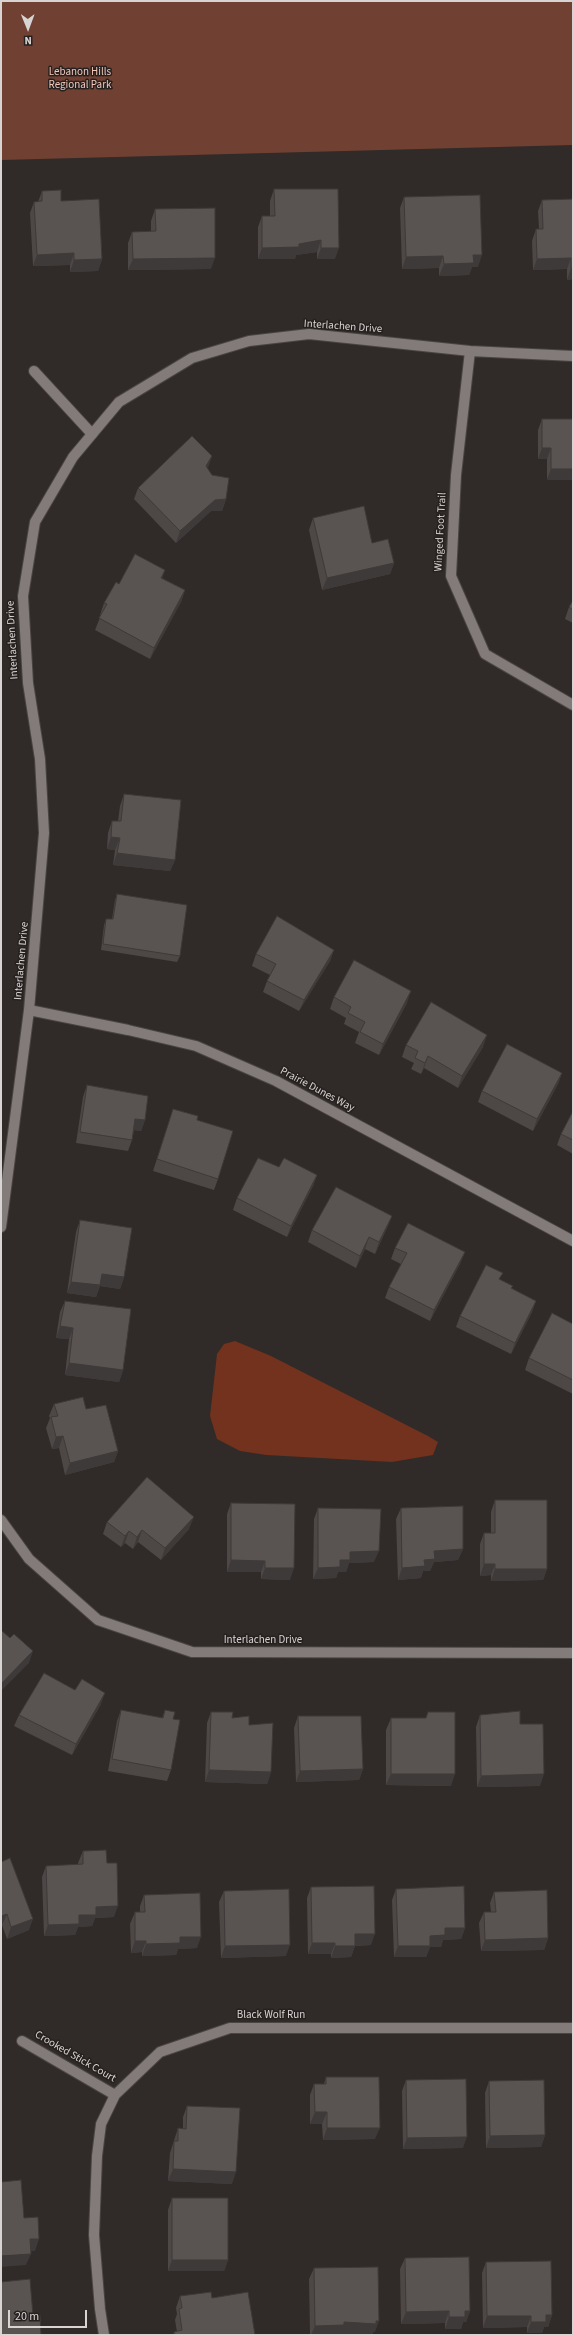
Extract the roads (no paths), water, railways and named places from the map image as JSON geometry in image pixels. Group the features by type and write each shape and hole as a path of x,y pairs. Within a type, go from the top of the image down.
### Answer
{"street":[{"name":"Interlachen Drive","path":"1,1227 30,1010 44,833 40,759 28,683 23,596 35,522 73,457 120,402 192,358 249,341 309,334 470,350 573,356"},
{"name":"Winged Foot Trail","path":"470,350 456,475 451,576 485,654 573,705"},
{"path":"34,371 92,434"},
{"name":"Prairie Dunes Way","path":"30,1010 128,1030 203,1049 276,1081 573,1241"},
{"name":"Interlachen Drive","path":"1,1520 29,1559 98,1620 192,1652 573,1653"},
{"name":"Black Wolf Run","path":"104,2335 100,2309 94,2235 97,2156 101,2124 115,2095 160,2052 230,2028 573,2028"},
{"name":"Crooked Stick Court","path":"22,2041 115,2095"}],"park label":[{"name":"Lebanon Hills Regional Park","path":"80,79"}]}
